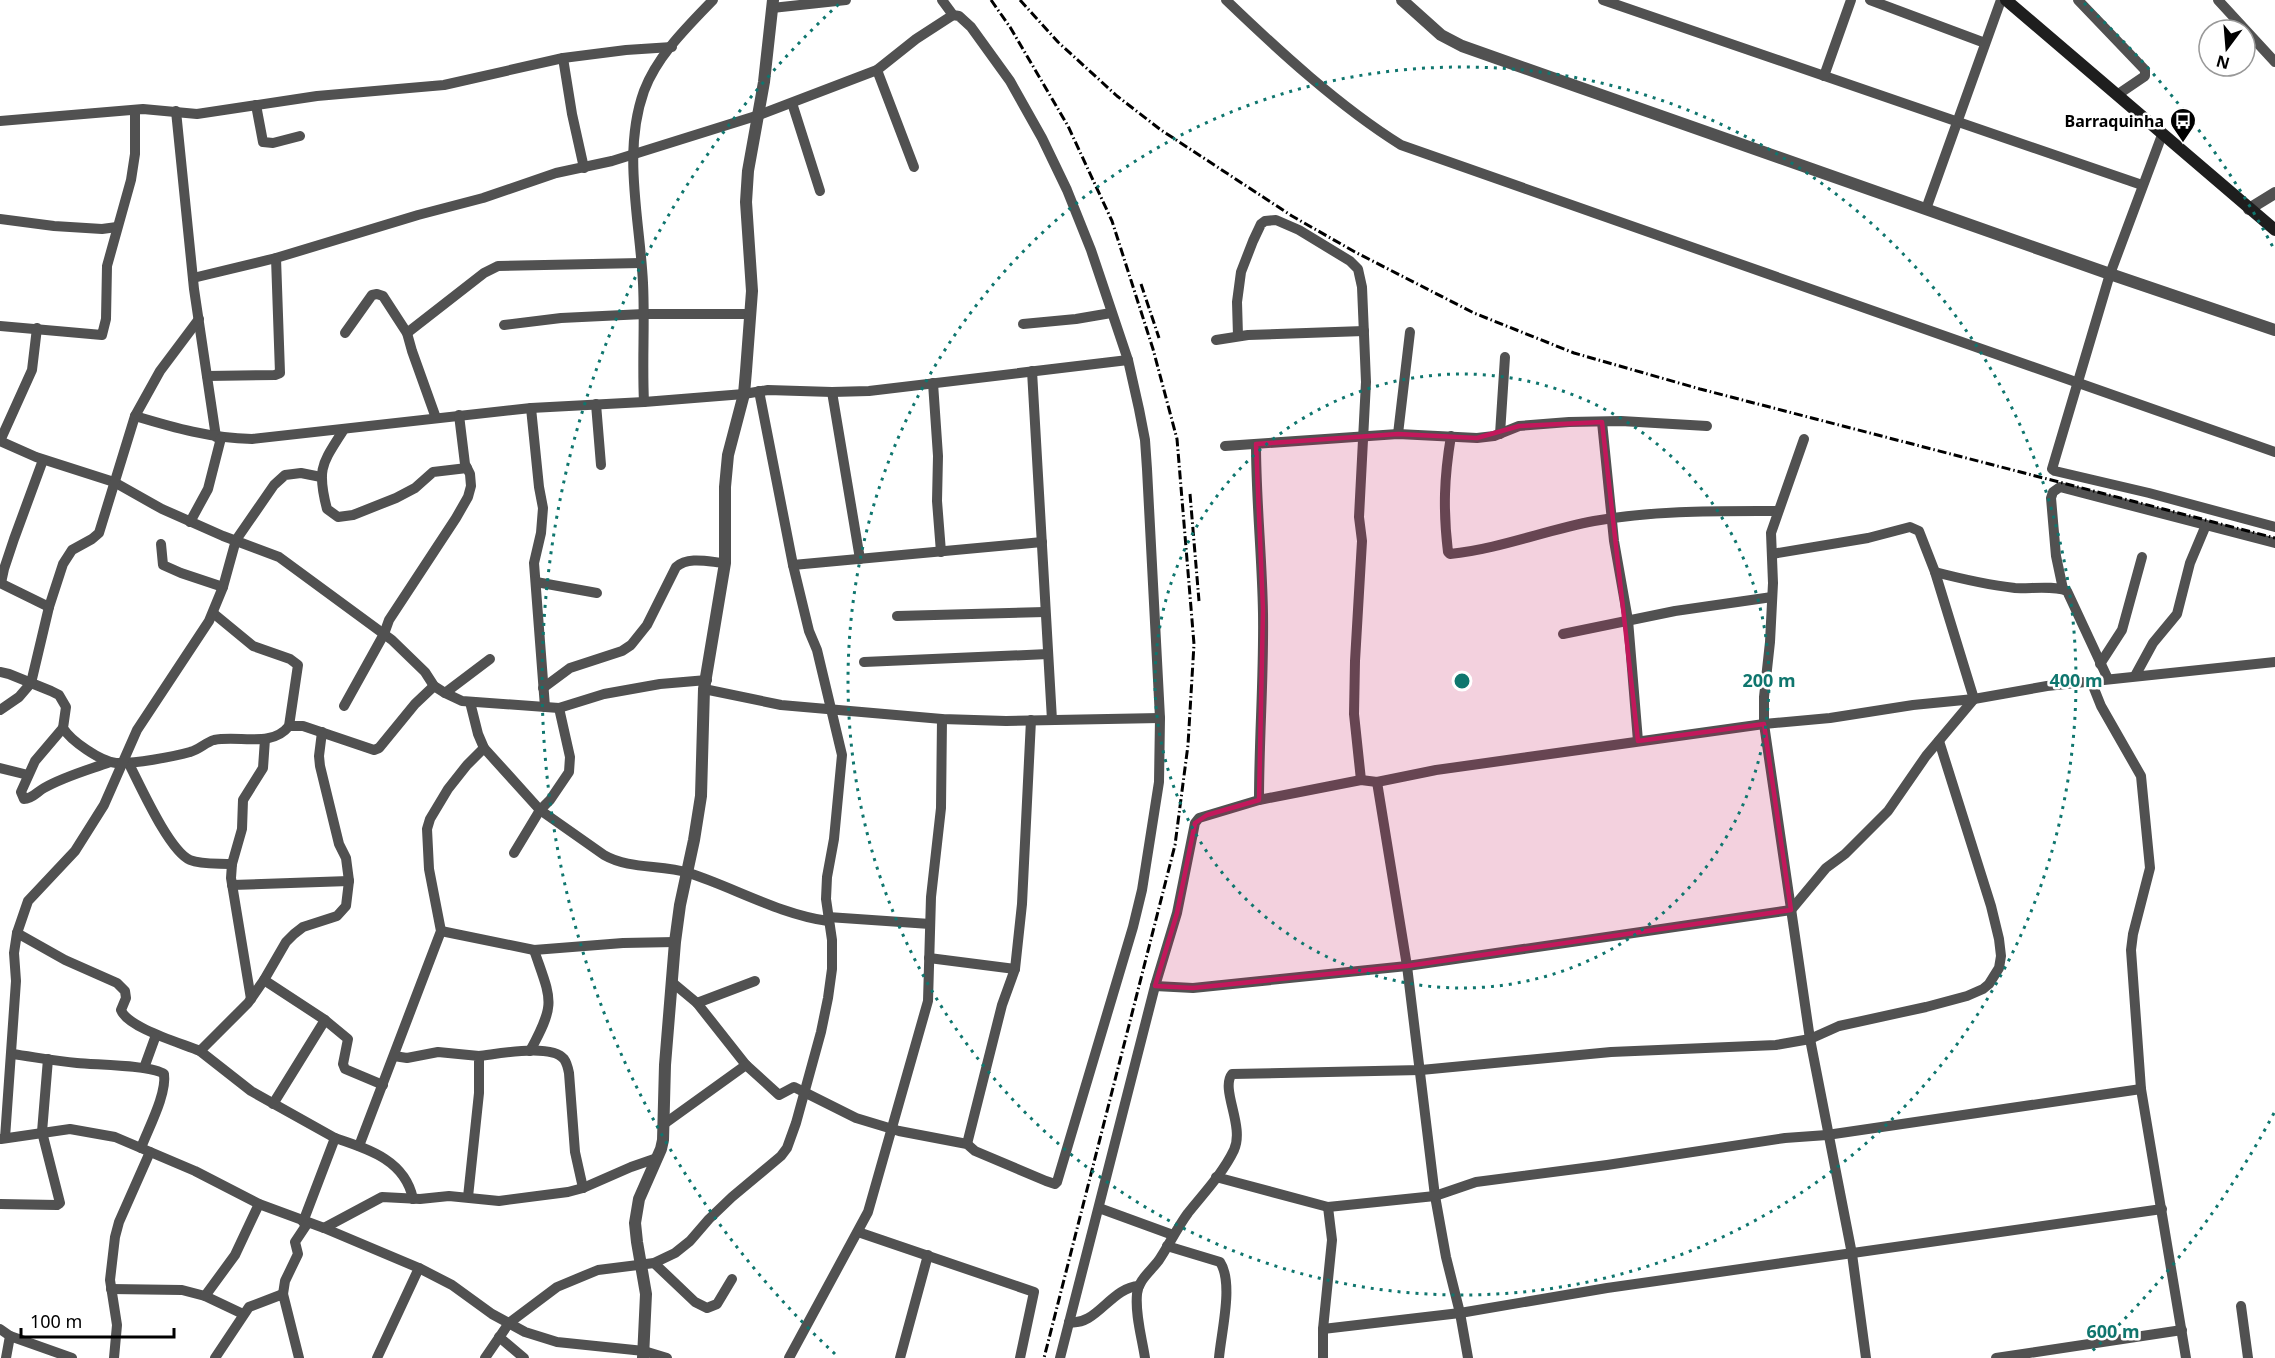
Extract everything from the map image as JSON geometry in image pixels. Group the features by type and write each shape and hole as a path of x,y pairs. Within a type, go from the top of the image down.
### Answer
{"main road":[{"path":"2006,0 2275,230"}],"street":[{"path":"644,402 644,314 632,155 637,113 645,89 658,66 713,0"},
{"path":"732,1279 717,1304 707,1308 695,1302 648,1263 636,1242 635,1223 639,1199 661,1149 664,1124 665,1065 675,942 700,796 705,685 725,563 725,487 728,455 744,394 752,291 746,202 748,171 759,115 772,4 846,0"},
{"path":"942,0 953,15"},
{"path":"1226,0 1256,29 1370,125 1401,145 2275,452"},
{"path":"1402,0 1441,35 1462,45 2275,330"},
{"path":"1604,0 2142,185"},
{"path":"1824,76 1851,0"},
{"path":"1870,0 1985,43"},
{"path":"1926,209 2001,0"},
{"path":"2078,0 2145,70 2145,76 2117,95"},
{"path":"2218,0 2275,62"},
{"path":"193,278 276,258 418,214 483,198 556,173 632,155 759,115 877,70 916,39 953,15 959,16 977,36 1010,81 1042,138 1067,190 1091,249 1128,360 1145,440 1160,718 1159,782 1142,890 1057,1182 1055,1184 1046,1181 975,1151 967,1144 893,1130 841,1112 794,1087 779,1095 746,1065 697,1003 673,983"},
{"path":"0,121 135,110 197,114 317,96 444,85 564,58 672,47"},
{"path":"564,58 572,114 584,168"},
{"path":"877,70 914,167"},
{"path":"792,103 820,191"},
{"path":"256,105 263,142 273,143 300,136"},
{"path":"0,326 102,335 106,319 106,266 117,227 121,222 135,154 135,110"},
{"path":"176,111 193,278 207,376 219,438 208,489 190,522"},
{"path":"2162,135 2110,274 2051,466 2055,471 2149,493 2275,527"},
{"path":"2249,209 2275,193"},
{"path":"0,219 54,226 102,229 117,227"},
{"path":"1238,336 1237,303 1240,272 1261,224 1272,219 1299,230 1358,268 1362,287 1366,382 1359,517 1362,541 1354,714 1361,780"},
{"path":"207,376 280,373 276,258"},
{"path":"408,333 484,273 498,266 641,262"},
{"path":"345,333 367,300 377,294 383,297 408,333 412,351 436,418"},
{"path":"504,325 561,318 644,314 751,314"},
{"path":"1023,324 1111,314"},
{"path":"0,710 19,697 31,683 49,607 63,564 79,544 92,539 99,533 135,416 160,371 199,320"},
{"path":"37,328 32,369 0,441 43,460 114,482 190,522 279,557 404,650 434,686 445,693 470,702 502,702 559,708 612,693 660,684 705,685 780,705 942,719 1160,718"},
{"path":"1216,340 1238,336 1364,331"},
{"path":"1398,434 1410,332"},
{"path":"1500,434 1505,357"},
{"path":"135,416 219,438 252,439 531,408 644,402 759,391 832,393 869,391 1128,360"},
{"path":"1032,371 1052,720"},
{"path":"933,383 941,552"},
{"path":"485,1358 508,1323 557,1287 598,1270 648,1263 675,1253 690,1241 732,1197 781,1156 787,1148 796,1123 821,1032 832,969 832,940 826,899 842,755 793,564 759,391"},
{"path":"832,393 860,559"},
{"path":"596,404 601,465"},
{"path":"531,408 543,508 542,526 534,562 545,707"},
{"path":"344,706 384,634 389,620 468,497 471,486 459,415"},
{"path":"1225,446 1398,434 1477,438 1500,434 1519,426 1569,422 1707,426"},
{"path":"1602,422 1611,519 1628,620 1638,741"},
{"path":"344,429 325,460 321,477 327,509 338,517 347,517 396,498 415,488 433,472 467,468"},
{"path":"1451,436 1443,512 1450,554 1647,513 1778,511"},
{"path":"1804,439 1772,524 1772,597 1764,724 1810,1039 1852,1254 1866,1358"},
{"path":"1256,444 1256,498 1261,547 1264,678 1259,800"},
{"path":"43,460 14,538 1,583 49,607"},
{"path":"321,477 301,473 285,475 274,485 236,540 213,613 137,730 126,762 104,805 75,851 28,901 17,933 14,953 16,981 12,1054 2,1139 70,1129 114,1137 195,1171 259,1204 305,1223 324,1228 419,1268 452,1285 525,1332 557,1342 668,1358"},
{"path":"2108,679 2071,598 2063,589 2056,556 2051,498 2053,492 2060,487 2275,543"},
{"path":"2134,676 2153,643 2177,614 2190,563 2206,525"},
{"path":"1772,554 1868,538 1910,527 1919,531 1935,572 1974,699"},
{"path":"793,564 1042,542"},
{"path":"161,544 163,565 223,586"},
{"path":"2100,664 2122,630 2142,557"},
{"path":"543,688 570,668 622,651 631,645 647,625 676,567 680,564 697,560 725,563"},
{"path":"1935,572 2000,586 2035,590 2063,589"},
{"path":"536,582 597,593"},
{"path":"1563,634 1628,620 1772,597"},
{"path":"897,616 1045,612"},
{"path":"0,672 51,691 63,700 66,707 63,728 35,761 28,775 21,792 22,797 27,800 62,779 110,762 126,762 191,752 211,740 266,739 284,733 289,726 298,665 290,659 254,646 213,613"},
{"path":"864,662 1048,654"},
{"path":"445,693 490,659"},
{"path":"1060,1358 1155,986 1177,913 1195,823 1199,818 1259,800 1361,780 1377,782 1436,770 1638,741 1974,699 2047,686 2275,662"},
{"path":"2091,681 2101,706 2141,776 2144,796 2150,868 2131,950 2140,1089 2186,1358"},
{"path":"289,726 303,726 377,750 415,704 434,686"},
{"path":"1155,986 1193,988 1407,966 1791,910 1826,868 1845,854 1888,811 1926,756 1974,699"},
{"path":"470,702 484,748 540,810 613,860 687,873 803,916 930,924"},
{"path":"514,853 540,810 569,772 571,764 559,708"},
{"path":"789,1358 868,1212 928,1001 930,924 941,808 942,719"},
{"path":"967,1144 1002,1005 1015,969 1022,904 1031,720"},
{"path":"63,728 75,742 110,762"},
{"path":"200,1051 251,999 286,942 294,934 303,927 337,916 346,906 349,881 346,858 339,844 320,766 322,732"},
{"path":"251,999 232,885 232,864 242,829 243,800 263,768 266,739"},
{"path":"1145,1358 1138,1310 1139,1286 1235,1147 1238,1134 1230,1095 1229,1082 1232,1074 1421,1070 1611,1052 1776,1045 1810,1039 1839,1026 1967,996 1989,984 1999,968 2001,956 1999,939 1991,906 1939,741"},
{"path":"359,1146 441,931 429,869 427,829 430,819 448,789 484,748"},
{"path":"126,762 180,854 196,861 232,864"},
{"path":"0,768 28,775"},
{"path":"1377,782 1407,966 1435,1196 1468,1358"},
{"path":"232,885 349,881"},
{"path":"441,931 534,950 623,942 675,942"},
{"path":"17,933 65,960 117,982 125,991 126,998 121,1010 124,1016 156,1035 200,1051 243,1086 335,1138 388,1159 409,1184 413,1198"},
{"path":"530,1051 544,1025 550,999 534,950"},
{"path":"929,958 1015,969"},
{"path":"264,980 325,1020 348,1039 343,1064 345,1069 383,1084"},
{"path":"697,1003 755,981"},
{"path":"273,1104 325,1020"},
{"path":"144,1068 156,1035"},
{"path":"394,1056 406,1058 438,1052 479,1056 530,1051 550,1052 558,1055 566,1061 569,1073 575,1152 583,1188"},
{"path":"12,1054 144,1068 164,1074 165,1078 145,1150 117,1229 111,1260 111,1289 117,1325 114,1358"},
{"path":"468,1197 479,1093 479,1056"},
{"path":"0,1204 57,1205 60,1203 42,1132 48,1059"},
{"path":"664,1124 746,1065"},
{"path":"1216,1177 1328,1206 1435,1196 1476,1182 1785,1138 1827,1135 2140,1089"},
{"path":"299,1358 283,1294 285,1281 298,1254 295,1242 305,1223 335,1138"},
{"path":"324,1228 382,1197 448,1196 499,1201 583,1188 657,1158"},
{"path":"205,1296 235,1255 259,1204"},
{"path":"1323,1358 1323,1329 1332,1240 1328,1206"},
{"path":"1099,1208 1173,1235"},
{"path":"1323,1329 1460,1313 1607,1287 2162,1209"},
{"path":"858,1232 1034,1292 1020,1358"},
{"path":"1167,1246 1220,1262 1224,1268 1226,1288 1219,1358"},
{"path":"900,1358 928,1256"},
{"path":"644,1355 648,1263"},
{"path":"377,1358 419,1268"},
{"path":"1069,1322 1082,1323 1123,1290 1139,1286"},
{"path":"111,1289 174,1289 205,1296 243,1314"},
{"path":"215,1358 249,1307 283,1294"},
{"path":"2241,1306 2248,1358"},
{"path":"0,1329 10,1336 72,1358"},
{"path":"1996,1358 2182,1330"},
{"path":"6,1358 10,1336"},
{"path":"499,1337 524,1358"}],"highlighted area":[{"path":"1602,422 1638,741 1764,724 1791,910 1407,966 1193,988 1155,986 1177,913 1195,823 1207,815 1259,800 1263,610 1256,444 1398,434 1477,438 1519,426"}],"railway":[{"path":"991,0 1010,27 1068,126 1112,221 1153,349 1177,439 1194,644 1188,745 1175,845 1044,1358"},
{"path":"1020,0 1058,42 1117,96 1161,130 1292,216 1355,252 1474,313 1574,353 1700,389 2275,538"},
{"path":"1141,284 1159,338"},
{"path":"1190,494 1199,601"}],"place":[{"name":"Barraquinha","path":"2183,144"}]}
